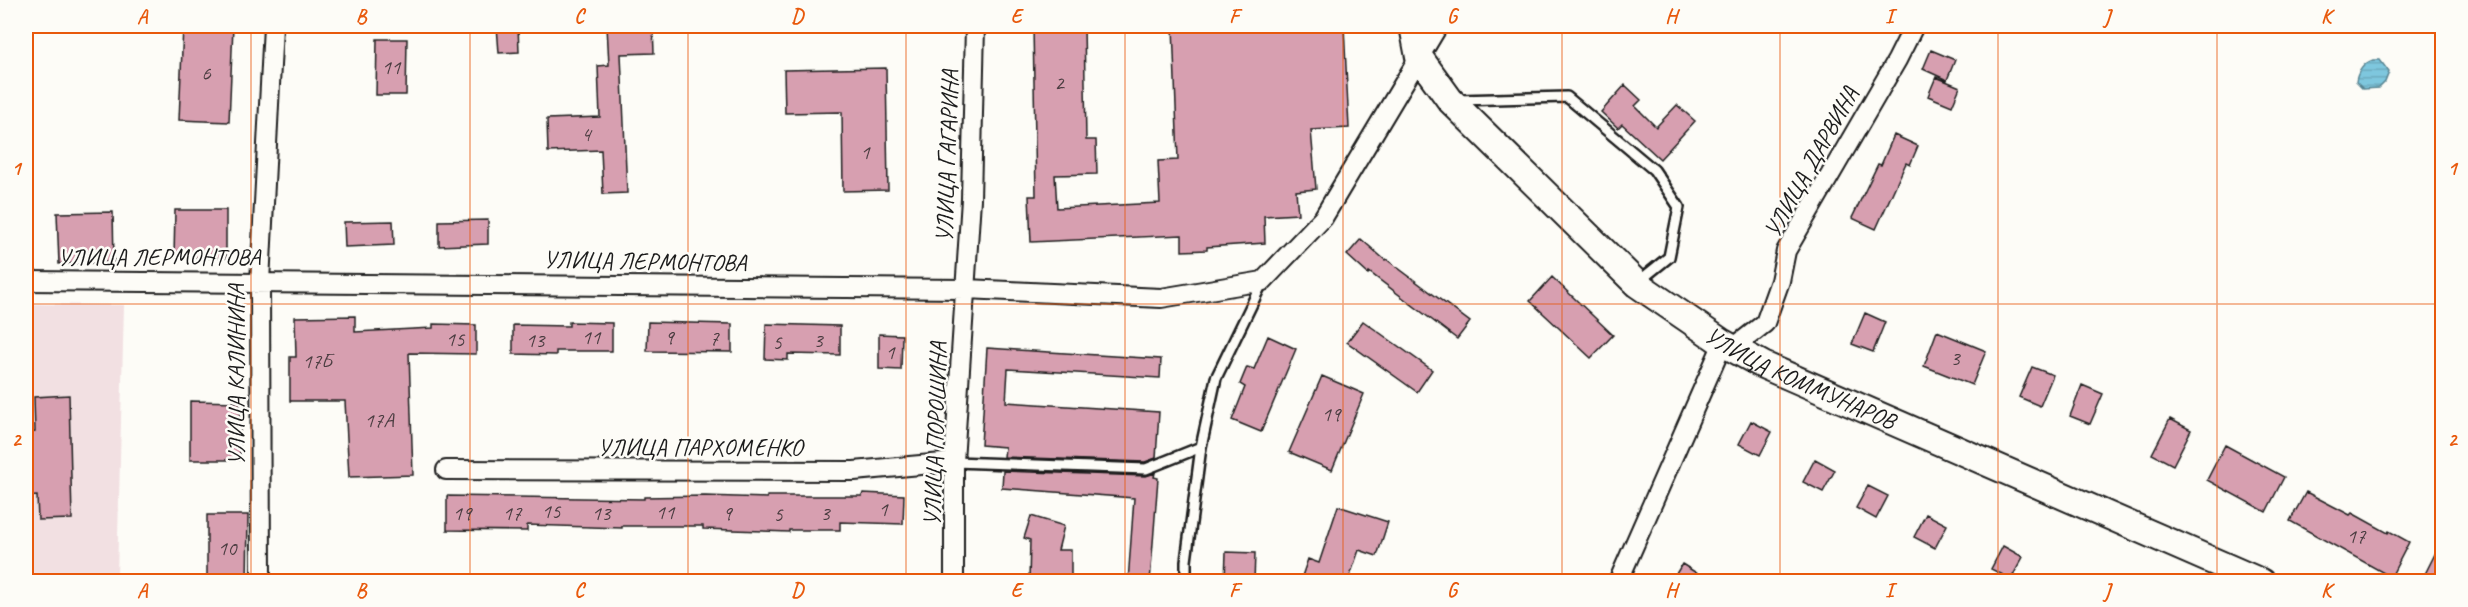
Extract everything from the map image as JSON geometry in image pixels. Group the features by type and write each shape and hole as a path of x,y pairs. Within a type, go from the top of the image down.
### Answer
{"main road":[{"path":"1413,26 1419,57"},
{"name":"УЛИЦА КОММУНАРОВ","path":"1419,57 1450,100 1636,284 1728,346 1773,370 2261,582"}],"street":[{"name":"УЛИЦА КАЛИНИНА","path":"261,582 260,282 273,26"},
{"name":"УЛИЦА ГАГАРИНА","path":"966,288 971,199 975,26"},
{"path":"1263,281 1323,218 1438,26"},
{"name":"УЛИЦА ДАРВИНА","path":"1618,582 1728,346 1765,323 1780,281 1786,251 1897,60 1914,26"},
{"name":"УЛИЦА ЛЕРМОНТОВА","path":"26,281 966,288 1161,298 1263,281"},
{"name":"УЛИЦА ПОРОШИНА","path":"954,582 954,462 966,288"},
{"name":"УЛИЦА ПАРХОМЕНКО","path":"446,470 854,471 954,462"}],"lane":[{"path":"1450,100 1567,97 1654,170 1679,207 1669,257 1636,284"},
{"path":"1186,582 1186,561 1201,447 1216,378 1263,281"},
{"path":"954,462 1146,469 1201,447"}],"shaded area":[{"path":"26,304 124,305 117,576 26,575"}],"water":[{"path":"2373,60 2380,60 2389,72 2385,82 2379,88 2363,89 2356,82 2359,71"}],"building":[{"path":"183,26 233,26 229,122 179,120"},
{"path":"497,26 518,26 519,52 499,53"},
{"path":"607,26 653,26 654,53 621,54 627,193 603,194 601,150 548,152 547,119 600,117 598,66 609,65"},
{"path":"1033,26 1084,26 1086,140 1096,140 1097,174 1055,175 1057,208 1160,203 1158,161 1178,160 1173,26 1344,26 1349,128 1311,130 1316,189 1296,191 1298,214 1264,216 1265,243 1182,251 1182,235 1031,242 1029,196 1036,196"},
{"path":"377,39 407,39 406,95 376,95"},
{"path":"1931,50 1955,60 1947,80 1923,69"},
{"path":"886,68 888,190 843,191 842,112 785,113 784,70"},
{"path":"1936,77 1960,87 1952,106 1928,96"},
{"path":"1625,85 1641,100 1635,106 1656,127 1677,105 1695,121 1660,159 1622,124 1618,128 1601,112"},
{"path":"1894,135 1918,146 1910,165 1906,163 1876,229 1852,218 1878,164 1881,165"},
{"path":"175,210 226,210 226,258 174,257"},
{"path":"113,212 114,262 59,264 57,213"},
{"path":"488,220 488,244 439,246 439,221"},
{"path":"393,221 394,245 345,247 344,222"},
{"path":"1361,239 1385,260 1470,322 1457,339 1369,272 1368,274 1347,255"},
{"path":"1552,277 1613,335 1591,358 1530,301"},
{"path":"1865,313 1885,322 1873,352 1852,344"},
{"path":"355,316 355,332 433,328 433,324 476,325 476,354 409,353 413,475 349,477 345,401 290,401 290,357 296,357 295,317"},
{"path":"1363,321 1432,370 1417,392 1347,342"},
{"path":"569,322 612,323 612,351 556,351 556,355 513,354 513,325 569,326"},
{"path":"648,322 732,324 732,352 647,351"},
{"path":"766,324 840,326 840,355 788,354 788,360 765,359"},
{"path":"1937,331 1986,351 1972,385 1924,366"},
{"path":"879,334 902,335 901,370 879,369"},
{"path":"1268,336 1296,349 1261,432 1232,420 1245,387 1240,384 1247,367 1254,369"},
{"path":"987,348 1161,359 1160,378 1008,369 1006,402 1159,412 1156,458 1145,462 1004,457 1005,447 981,445"},
{"path":"2032,367 2053,375 2040,406 2019,397"},
{"path":"1322,376 1364,394 1332,470 1289,452"},
{"path":"2082,385 2103,394 2090,424 2070,416"},
{"path":"69,395 72,519 38,520 37,496 26,497 26,433 35,432 34,397"},
{"path":"190,401 240,402 240,460 190,460"},
{"path":"2170,419 2191,430 2173,465 2152,454"},
{"path":"1751,421 1772,432 1760,455 1739,444"},
{"path":"2225,445 2284,477 2266,512 2207,480"},
{"path":"1815,459 1835,470 1823,492 1803,482"},
{"path":"1003,471 1146,476 1155,473 1154,477 1158,478 1150,582 1128,582 1134,498 1002,488"},
{"path":"1868,486 1888,496 1876,519 1856,508"},
{"path":"2306,492 2409,542 2391,577 2290,521"},
{"path":"863,493 904,495 903,524 840,522 840,530 789,530 789,532 703,529 703,526 622,526 622,528 527,525 527,531 447,530 447,496 644,499 644,497 705,496 767,498 767,496 862,496"},
{"path":"1338,506 1388,522 1377,556 1359,550 1348,582 1300,582 1308,559 1319,563"},
{"path":"1926,514 1947,525 1935,548 1914,537"},
{"path":"207,515 248,515 247,582 207,582"},
{"path":"1031,516 1064,526 1058,550 1071,550 1071,582 1029,582 1030,540 1024,538"},
{"path":"2442,540 2442,582 2421,582"},
{"path":"2003,546 2023,557 2011,579 1991,569"},
{"path":"1226,552 1255,553 1254,582 1225,582"},
{"path":"1682,564 1711,582 1671,582"}]}
